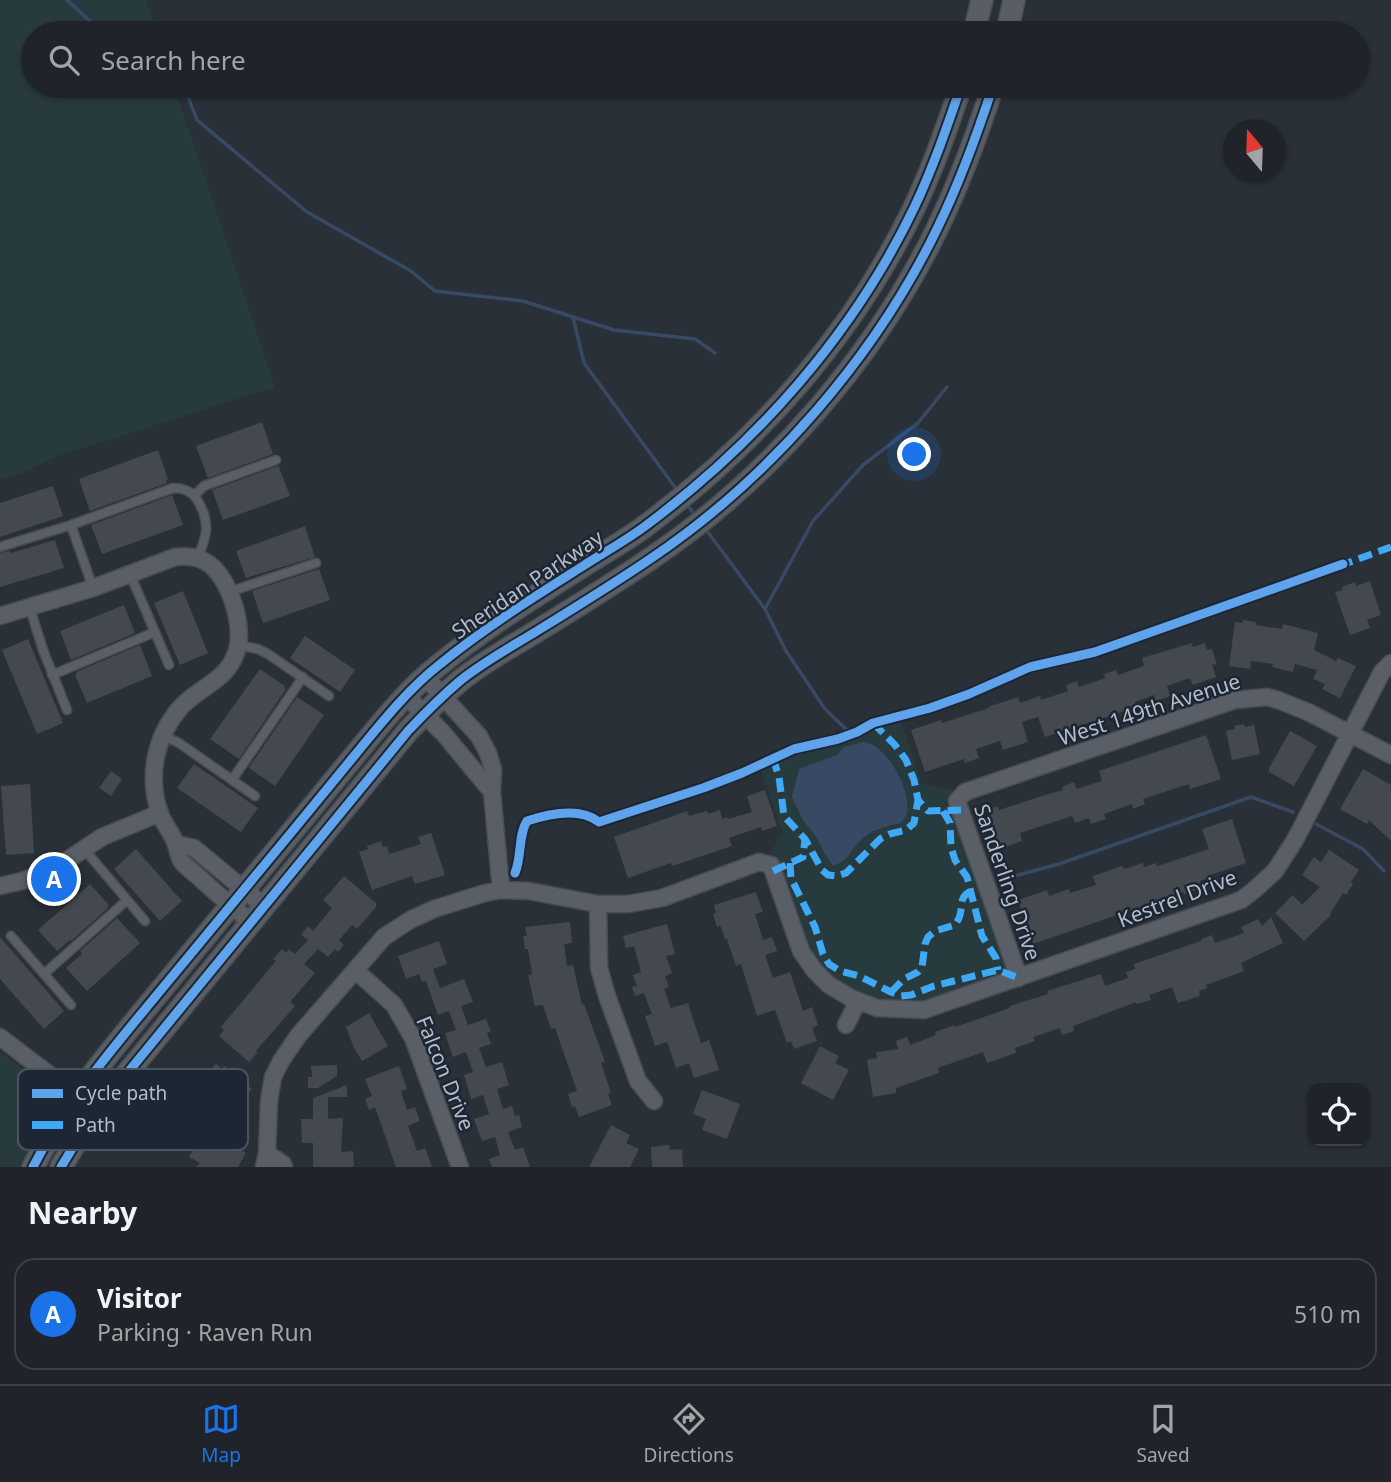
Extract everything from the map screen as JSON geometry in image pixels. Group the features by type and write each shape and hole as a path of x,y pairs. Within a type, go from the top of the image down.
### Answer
{"main road":[{"path":"977,21 982,0"},
{"path":"1010,21 1014,0"},
{"name":"Sheridan Parkway","path":"96,1069 237,897 406,696 425,677 504,618 641,529 731,455 794,389 864,296 912,211 945,134 957,98"},
{"name":"Sheridan Parkway","path":"131,1069 425,713 482,665 655,556 708,516 793,435 838,384 892,309 937,230 973,147 989,98"},
{"name":"Sheridan Parkway","path":"33,1167 43,1150"},
{"name":"Sheridan Parkway","path":"61,1167 71,1150"}],"street":[{"path":"0,616 93,588 175,557 198,558 216,569 229,592 237,617 239,645 223,675 182,705 162,735 153,778 155,796 180,860 258,914"},
{"name":"Kestrel Drive","path":"265,1160 268,1101 273,1077 298,1035 384,937 410,920 434,909 485,892 501,890 530,891 598,904 628,904 662,898 759,862 771,865 801,951 829,985 851,998 877,1008 924,1010 1241,900 1275,871 1295,840 1382,672 1391,663"},
{"path":"425,677 479,736 488,753 493,769 492,792 501,890"},
{"path":"406,696 425,713 492,792"},
{"name":"West 149th Avenue","path":"957,801 965,792 1235,700 1267,697 1278,700 1308,712 1391,755"},
{"name":"Sanderling Drive","path":"957,801 1019,978"},
{"path":"0,885 22,881 46,872 102,837 160,813"},
{"path":"598,904 599,968 638,1081 654,1101"},
{"name":"Falcon Drive","path":"355,970 394,1005 413,1038 460,1167"},
{"path":"846,1025 858,1001"},
{"path":"0,1037 42,1069"},
{"path":"265,1160 283,1164 284,1167"}],"lane":[{"path":"195,495 204,486 276,460"},
{"path":"0,547 173,488 188,490 199,502 206,531 198,558"},
{"path":"71,525 93,588"},
{"path":"229,592 316,563"},
{"path":"130,574 169,664"},
{"path":"30,608 52,675 67,710"},
{"path":"52,675 155,632"},
{"path":"239,645 258,649 329,696"},
{"path":"232,780 303,677"},
{"path":"162,735 179,743 255,796"},
{"path":"84,849 145,921"},
{"path":"44,974 127,901"},
{"path":"11,936 71,1004"}],"green space":[{"path":"0,0 146,0 153,21 21,21 21,98 178,98 275,387 58,456 0,480"},
{"path":"900,718 922,784 965,792 958,801 1019,978 924,1010 877,1008 814,970 763,863 783,833 761,771 753,767 802,747 836,740 870,726"},
{"path":"0,1052 23,1069 18,1069 18,1150 30,1150 22,1167 0,1167"}],"water":[{"path":"863,742 880,750 896,770 905,793 907,814 901,823 868,834 846,858 833,866 803,820 792,797 799,769 837,755 844,747"}],"building":[{"path":"262,422 273,454 208,478 196,446"},
{"path":"158,450 167,483 90,511 79,479"},
{"path":"278,466 290,496 223,520 212,490"},
{"path":"53,486 63,516 0,537 0,503"},
{"path":"172,495 183,525 102,554 91,525"},
{"path":"305,526 315,557 246,578 236,551"},
{"path":"55,540 64,568 0,587 0,553 11,553"},
{"path":"319,569 330,600 263,623 252,591"},
{"path":"1370,581 1381,615 1367,620 1370,628 1350,635 1335,592 1355,582 1356,586"},
{"path":"183,591 208,653 180,665 154,603"},
{"path":"124,605 135,633 71,660 60,631"},
{"path":"1243,620 1282,629 1283,624 1318,633 1314,650 1336,661 1338,658 1356,666 1340,698 1322,689 1325,684 1313,679 1317,670 1295,664 1293,672 1272,667 1273,664 1251,661 1250,669 1229,666 1235,622 1243,623"},
{"path":"305,636 355,670 340,692 290,658"},
{"path":"28,639 63,723 37,734 2,650"},
{"path":"1192,643 1193,647 1205,643 1207,650 1212,649 1217,665 1212,664 1216,677 1193,685 1190,678 1167,686 1170,696 1156,701 1154,695 1135,702 1137,707 1045,737 1038,717 1022,722 1028,742 1003,750 1000,741 976,749 979,758 965,763 964,759 925,772 911,730 941,720 942,723 1018,697 1020,703 1040,696 1041,700 1068,691 1066,685 1077,681 1079,687 1105,678 1104,674 1116,670 1118,675 1144,666 1142,658"},
{"path":"140,645 152,676 87,703 76,672"},
{"path":"260,669 286,689 239,759 210,739"},
{"path":"297,697 324,715 275,786 249,768"},
{"path":"1244,724 1245,727 1254,725 1260,754 1232,760 1226,731"},
{"path":"1290,731 1317,746 1294,786 1269,772"},
{"path":"1206,735 1221,779 1190,789 1189,784 1143,799 1145,804 1133,809 1132,804 1104,814 1106,819 1091,824 1089,818 1075,823 1072,816 1020,833 1022,841 999,849 986,810 997,806 999,810 1063,790 1062,787 1074,782 1077,789 1102,781 1099,771"},
{"path":"194,764 258,808 241,832 177,788"},
{"path":"1363,769 1391,785 1391,841 1369,820 1367,824 1340,809"},
{"path":"111,771 122,779 111,796 99,788"},
{"path":"30,784 34,853 6,855 1,786"},
{"path":"765,790 777,826 762,831 761,827 729,838 732,846 628,878 614,837 687,811 689,816 720,810 722,819 752,812 747,796"},
{"path":"1232,819 1246,863 1210,875 1211,877 1200,881 1202,888 1033,944 1018,900 1047,890 1049,896 1069,889 1070,893 1096,885 1093,876 1122,866 1124,869 1143,863 1144,867 1156,863 1157,866 1209,849 1202,829"},
{"path":"431,833 445,875 415,884 412,876 372,890 359,852 381,841 383,847 387,846 389,854 421,844 418,837"},
{"path":"136,849 182,901 160,921 114,869"},
{"path":"1329,850 1359,870 1351,882 1353,884 1346,895 1343,893 1331,915 1304,941 1275,913 1293,895 1302,905 1320,887 1302,875 1314,857 1321,862"},
{"path":"344,876 376,903 376,907 357,929 352,925 339,940 344,945 338,952 335,949 328,957 318,949 304,964 315,973 290,1002 295,1006 249,1062 219,1036 224,1030 221,1027 276,961 273,959 282,949 286,953 289,949 295,954 308,940 301,935 308,926 313,931 332,908 323,900"},
{"path":"90,884 109,905 108,908 57,951 38,930"},
{"path":"756,892 763,912 755,914 763,940 772,937 777,951 765,955 773,978 790,972 803,1011 812,1007 818,1025 812,1028 817,1041 794,1049 791,1041 787,1043 775,1010 757,1016 741,964 736,966 727,939 720,925 717,927 713,914 716,913 714,905"},
{"path":"1271,917 1283,943 1241,963 1244,971 1206,985 1207,988 1199,991 1200,996 1178,1003 1172,987 1149,995 1151,1000 1137,1004 1136,1002 1073,1026 1074,1031 1062,1035 1060,1028 1033,1037 1035,1041 1015,1048 1016,1053 987,1063 983,1052 938,1068 939,1073 896,1088 896,1093 873,1097 867,1060 877,1058 876,1052 898,1049 896,1041 907,1037 910,1045 936,1035 935,1032 1101,974 1105,986 1128,978 1126,972 1135,969 1134,964 1212,935 1215,943 1244,933 1241,927 1258,919 1262,926"},
{"path":"117,918 140,943 87,991 66,968 82,954 80,951"},
{"path":"570,922 572,943 564,944 567,966 573,965 582,1005 584,1004 605,1062 601,1063 612,1105 579,1117 568,1094 577,1091 555,1028 551,1029 543,1005 535,1006 528,975 532,974 528,949 525,949 523,936 527,936 525,927"},
{"path":"667,924 675,954 666,956 672,973 665,976 669,987 664,989 671,1008 688,1003 701,1043 709,1040 719,1070 694,1078 689,1063 676,1068 667,1042 655,1046 645,1016 652,1014 644,993 635,996 632,987 637,986 633,975 641,972 634,946 626,948 623,936"},
{"path":"0,937 64,1011 44,1029 0,979"},
{"path":"439,941 447,964 433,969 440,988 464,979 473,1002 461,1006 468,1025 486,1019 491,1031 487,1033 491,1044 479,1048 486,1067 502,1062 509,1085 497,1089 503,1109 512,1106 515,1116 519,1115 522,1127 508,1132 515,1150 523,1147 530,1167 492,1167 489,1159 500,1155 495,1137 482,1141 474,1119 489,1114 483,1095 471,1099 464,1075 473,1072 466,1052 453,1057 445,1033 456,1030 449,1011 438,1015 426,981 422,982 419,974 406,979 398,956"},
{"path":"369,1013 388,1046 362,1061 346,1027"},
{"path":"820,1046 839,1056 835,1063 849,1070 833,1100 801,1083"},
{"path":"337,1065 337,1076 318,1088 308,1088 308,1077 312,1077 311,1066"},
{"path":"399,1066 407,1089 401,1091 407,1110 415,1107 420,1121 408,1126 417,1151 425,1148 432,1167 396,1167 375,1107 369,1110 365,1099 372,1096 365,1079"},
{"path":"347,1085 347,1097 328,1097 328,1119 343,1118 341,1152 353,1151 354,1167 313,1167 313,1143 302,1143 301,1119 313,1119 313,1098"},
{"path":"702,1090 740,1104 727,1139 702,1130 706,1119 693,1114"},
{"path":"611,1125 630,1135 626,1143 639,1149 630,1167 589,1167"},
{"path":"669,1145 670,1150 682,1149 683,1167 652,1167 651,1147"},
{"path":"193,1150 241,1150 246,1153 238,1167 196,1167 200,1163 189,1157"}],"waterway":[{"path":"67,0 90,21"},
{"path":"189,98 197,120 307,212 411,271 435,291 523,301 614,330 695,339 715,353"},
{"path":"573,317 584,363 677,490"},
{"path":"847,730 825,709 786,651 765,609 813,521 863,465 918,423 947,387"},
{"path":"685,502 695,515"},
{"path":"704,527 765,609"},
{"path":"1007,878 1059,864 1251,797 1293,812"},
{"path":"1316,824 1363,849 1384,871"}],"marked path":[{"path":"1339,566 1391,547"},
{"path":"873,723 906,760 918,800 928,811 961,810"},
{"path":"773,758 779,777 784,816 805,839 822,870 828,875 846,873 880,839 906,830 914,823 918,800"},
{"path":"943,811 950,823 951,847 955,860 967,877 982,936 996,958 998,970"},
{"path":"773,871 803,857 805,839"},
{"path":"790,863 791,878 815,927 823,954 829,964 840,971 859,976 901,996 998,970 1019,978"},
{"path":"891,992 922,967 928,937 935,931 955,925 960,916 963,898 971,891"}],"cycle path":[{"path":"97,1069 409,692 474,638 637,532 686,494 763,423 798,384 832,343 890,255 927,178 957,98"},
{"path":"131,1069 427,711 479,667 624,576 697,525 778,452 816,411 851,368 912,277 953,194 989,98"},
{"path":"515,873 522,833 527,821 554,814 573,813 591,817 599,822 703,788 794,749 838,739 873,723 930,708 969,694 1030,667 1095,652 1343,564"},
{"path":"33,1167 42,1150"},
{"path":"61,1167 71,1150"}],"place":[{"name":"Visitor","path":"54,879"}]}
